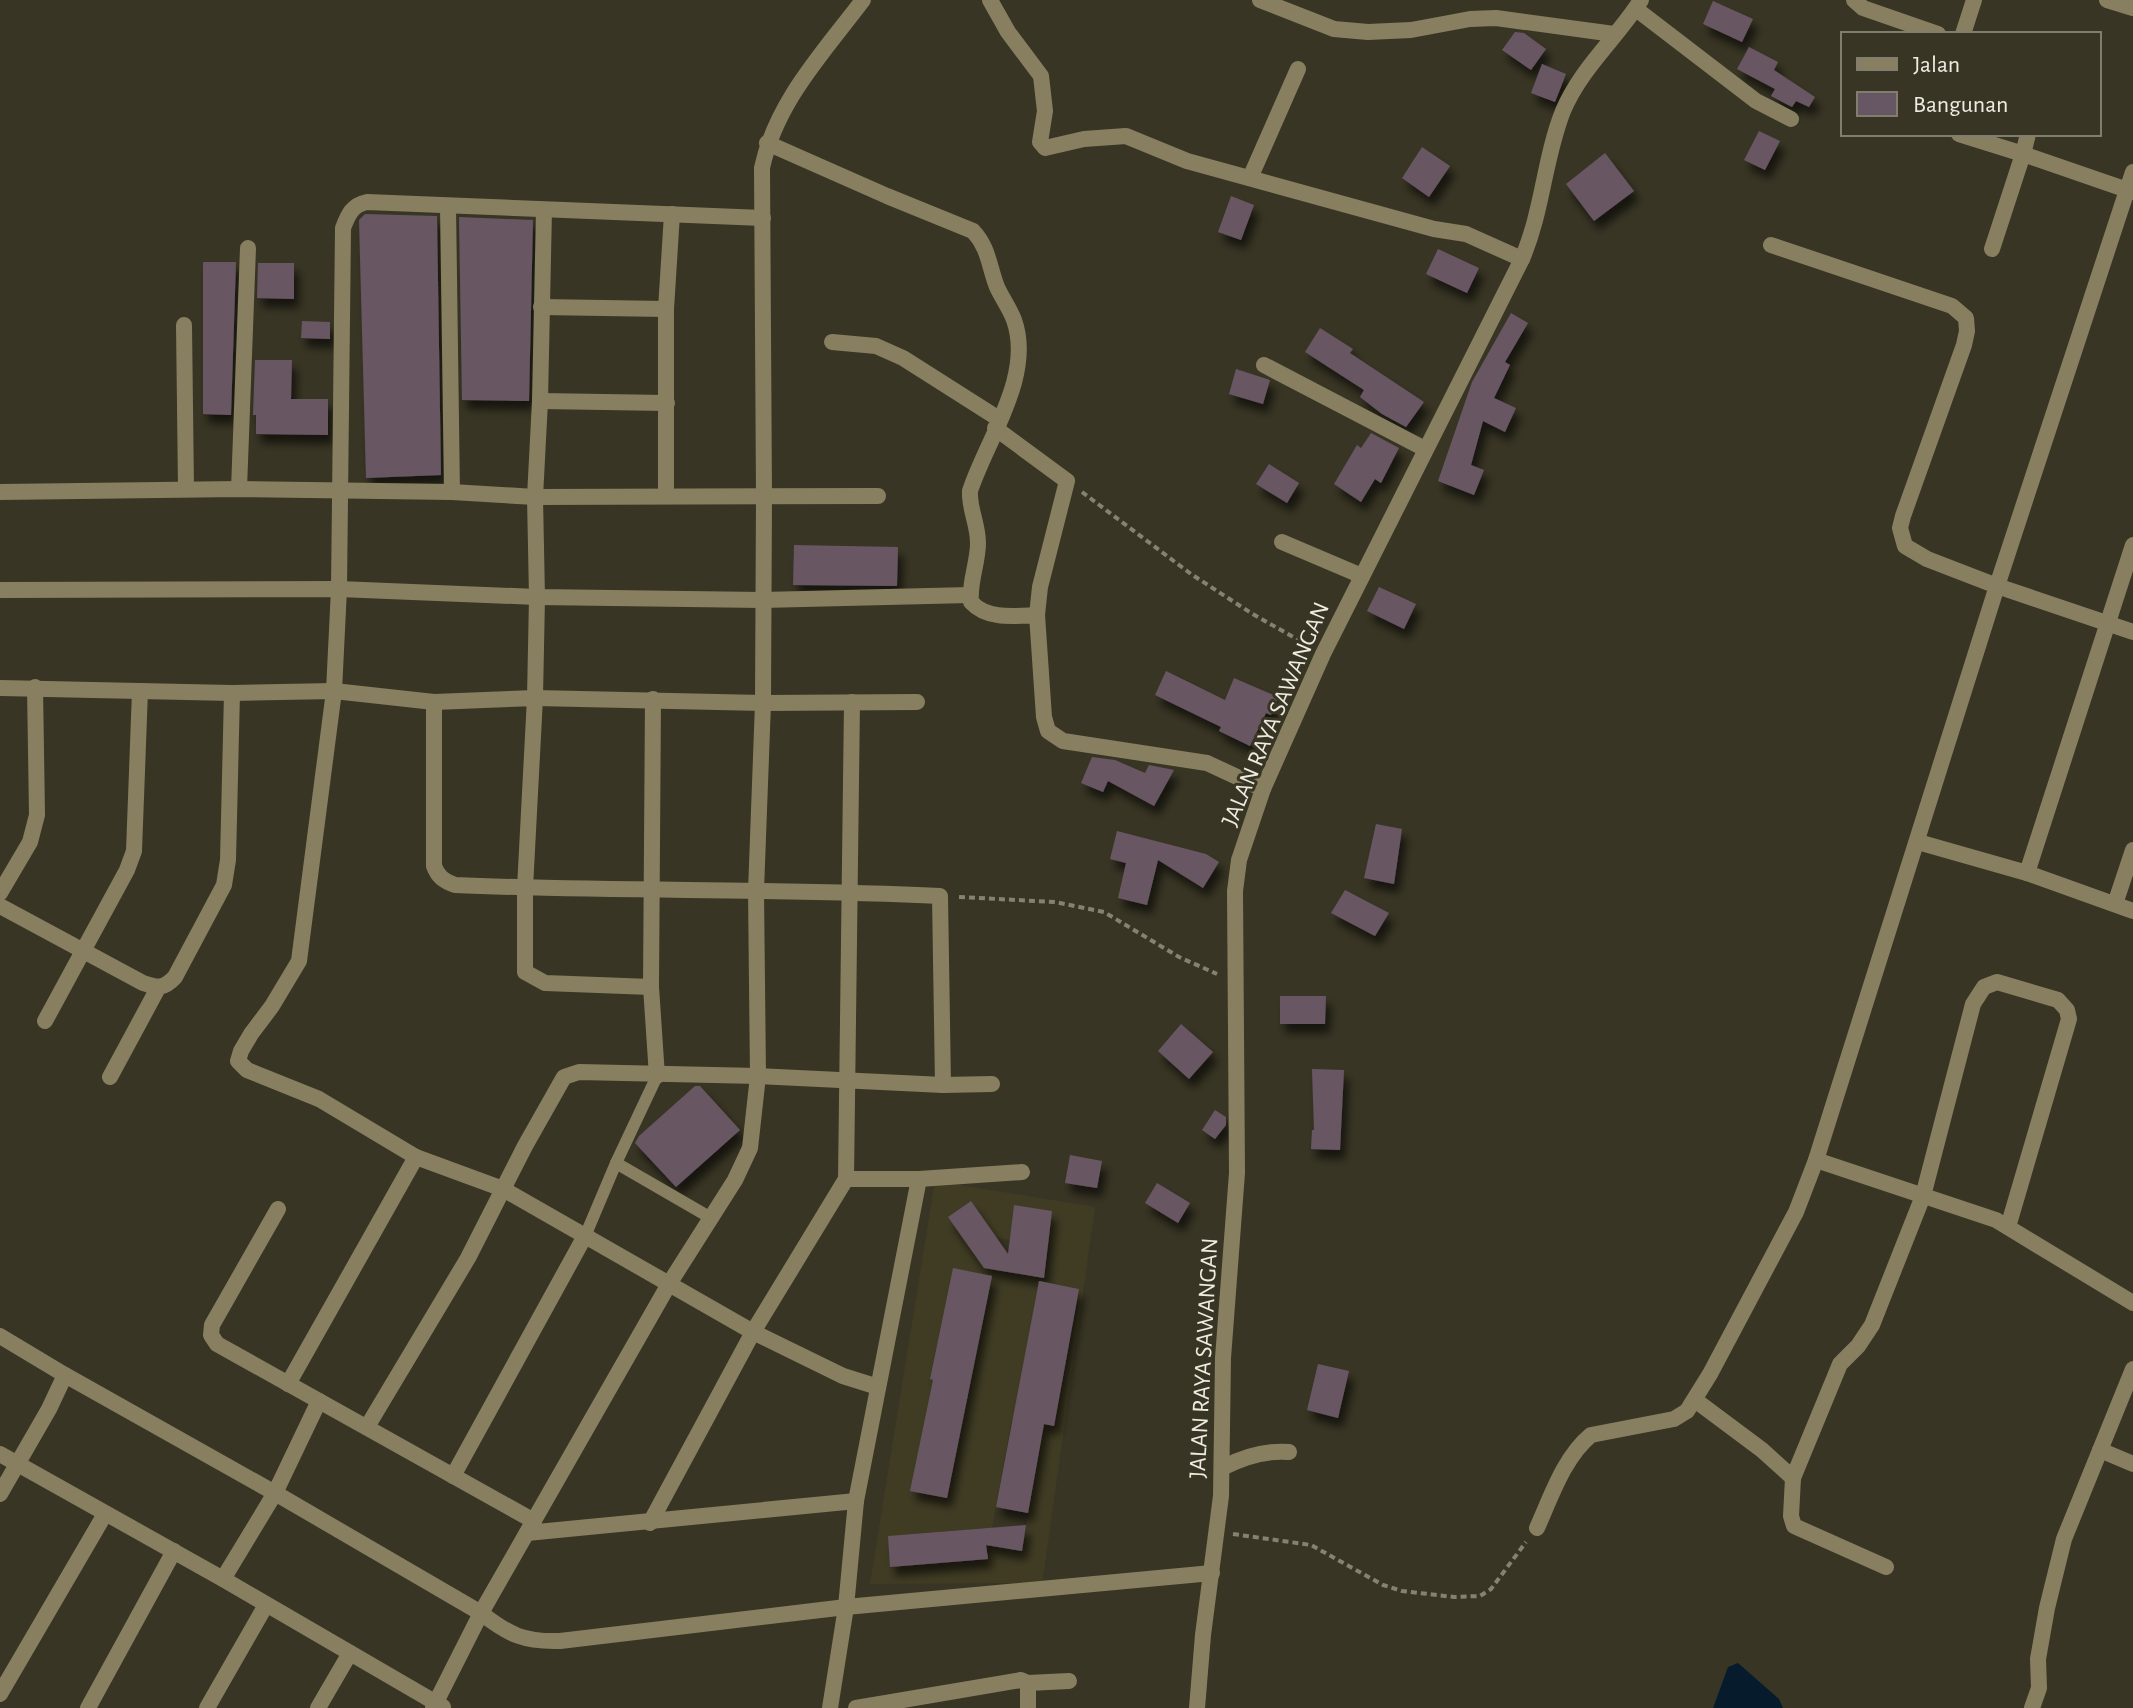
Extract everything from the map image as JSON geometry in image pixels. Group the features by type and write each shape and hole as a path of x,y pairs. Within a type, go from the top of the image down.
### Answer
{"street":[{"path":"0,1454 223,1579 438,1706 481,1613 669,1284 735,1180 750,1148 758,1076 756,891 763,703 762,168 767,143 791,94 863,0"},
{"path":"990,0 1008,32 1041,76 1045,111 1041,145 1050,148 1084,139 1126,136 1187,161 1434,229 1466,234 1522,259"},
{"path":"1260,0 1334,29 1368,32 1411,30 1470,19 1496,18 1614,34"},
{"path":"1854,0 1863,8 1932,32"},
{"path":"1964,32 1974,0"},
{"path":"2107,0 2133,8"},
{"path":"1638,4 1756,101 1791,119"},
{"name":"JALAN RAYA SAWANGAN","path":"1197,1708 1203,1635 1218,1531 1223,1358 1237,1173 1235,891 1239,860 1263,789 1323,654 1535,229 1550,146 1565,107 1584,72 1638,4"},
{"path":"1250,178 1298,69"},
{"path":"1965,136 2130,191"},
{"path":"1992,249 2028,136"},
{"path":"767,143 973,231 984,242 996,285 1014,320 1020,361 1013,388 970,491 969,501 978,527 978,549 970,595 971,602 984,613 1037,615"},
{"path":"1537,1528 1559,1480 1581,1444 1591,1435 1674,1419 1687,1411 1796,1212 1816,1160 1997,586 2130,191 2133,172"},
{"path":"763,218 357,204 351,211 343,228 339,589 334,691 299,961 246,1042 238,1061 247,1070 319,1099 416,1157 503,1189 753,1332 843,1376 878,1387"},
{"path":"448,206 452,492"},
{"path":"544,210 535,497 535,698 523,966 531,976 545,983 651,987"},
{"path":"666,494 666,309 672,214"},
{"path":"1771,245 1952,306 1966,318 1964,345 1903,516 1901,537 1905,546 1927,559 1997,586 2133,632"},
{"path":"239,489 248,248"},
{"path":"541,307 666,309"},
{"path":"184,325 186,489"},
{"path":"832,342 876,346 903,358 997,424 1067,481 1040,587 1037,615 1044,717 1048,731 1063,741 1207,763 1263,789"},
{"path":"1264,365 1425,449"},
{"path":"540,401 667,403"},
{"path":"0,492 239,489 452,492 535,497 666,494 878,496"},
{"path":"1282,542 1362,576"},
{"path":"2027,873 2133,545"},
{"path":"0,590 339,589 537,597 762,600 970,595"},
{"path":"0,893 30,842 37,815 35,687"},
{"path":"0,688 232,693 334,691 434,702 535,698 763,703 917,702"},
{"path":"45,1021 120,883 134,851 140,691"},
{"path":"0,906 143,983 158,988 167,986 175,977 224,885 228,860 232,693"},
{"path":"653,699 651,987 657,1076"},
{"path":"434,702 434,866 441,878 455,885 849,891 940,896 943,1085"},
{"path":"650,1523 753,1332 846,1179 852,702"},
{"path":"1918,842 2027,873 2133,911"},
{"path":"2115,904 2133,850"},
{"path":"1886,1567 1794,1526 1790,1492 1840,1364 1858,1346 1872,1325 1923,1196 1973,1004 1980,992 1990,983 1997,982 2058,1000 2069,1019 2014,1230"},
{"path":"110,1077 158,988"},
{"path":"367,1427 468,1258 564,1077 579,1072 943,1085 992,1084"},
{"path":"288,1384 416,1157"},
{"path":"1816,1160 1996,1220 2133,1303"},
{"path":"846,1179 919,1179 1022,1172"},
{"path":"830,1708 846,1607 856,1501 919,1179"},
{"path":"278,1209 219,1309 211,1335 217,1344 453,1476 530,1527 650,1523 856,1501"},
{"path":"453,1476 586,1234"},
{"path":"0,1336 481,1613 505,1632 533,1641 846,1607 1212,1573"},
{"path":"2032,1708 2039,1688 2038,1659 2047,1608 2061,1553 2133,1369"},
{"path":"0,1494 65,1375"},
{"path":"1695,1400 1762,1450 1793,1478"},
{"path":"223,1579 275,1493 319,1401"},
{"path":"2100,1450 2133,1464"},
{"path":"1222,1468 1261,1453 1289,1452"},
{"path":"0,1694 105,1514"},
{"path":"88,1708 174,1551"},
{"path":"207,1708 266,1605"},
{"path":"318,1708 350,1653"},
{"path":"856,1708 923,1702 1008,1681 1069,1681"},
{"path":"1028,1683 1028,1708"}],"lane":[{"path":"586,1234 657,1076"},
{"path":"616,1163 711,1218"}],"path":[{"path":"1067,481 1191,574 1323,654"},
{"path":"940,896 1055,902 1104,912 1179,957 1237,983"},
{"path":"1218,1531 1311,1545 1383,1585 1402,1591 1454,1597 1480,1596 1491,1589 1537,1528"}],"shaded area":[{"path":"935,1181 1095,1207 1042,1585 870,1584","holes":["971,1201 990,1228 948,1217","1014,1205 1052,1211 1048,1237 1011,1232","995,1237 1050,1248 1044,1278 990,1269","953,1269 992,1277 969,1387 930,1378","1039,1281 1079,1289 1053,1426 1014,1419","1011,1423 1043,1428 1022,1550 989,1545","985,1528 987,1559 891,1567 889,1536"]}],"water":[{"path":"1738,1663 1779,1699 1783,1708 1713,1708 1728,1667"}],"building":[{"path":"1713,1 1753,19 1742,42 1703,24"},
{"path":"1515,32 1524,33 1546,49 1531,70 1502,50"},
{"path":"1749,47 1778,62 1774,70 1815,97 1809,107 1796,101 1792,107 1771,96 1775,89 1737,69"},
{"path":"1542,64 1566,74 1555,102 1531,93"},
{"path":"1759,131 1780,141 1765,170 1744,160"},
{"path":"1422,147 1450,166 1429,197 1402,178"},
{"path":"1605,153 1634,191 1594,221 1566,184"},
{"path":"1231,196 1254,205 1241,240 1218,232"},
{"path":"365,214 437,216 441,475 366,478 359,220"},
{"path":"459,217 533,220 529,401 462,400"},
{"path":"1438,249 1479,268 1467,293 1426,274"},
{"path":"203,262 236,262 231,415 203,414"},
{"path":"258,263 294,263 294,299 257,298"},
{"path":"1511,313 1528,323 1505,362 1510,365 1494,398 1516,408 1505,432 1483,421 1471,465 1484,470 1474,495 1438,481 1472,382"},
{"path":"302,321 330,322 330,339 301,338"},
{"path":"1320,328 1353,349 1350,353 1424,402 1406,427 1360,397 1364,390 1305,352"},
{"path":"255,360 292,360 291,399 328,399 328,435 256,434 256,415 253,415"},
{"path":"1236,369 1270,380 1263,404 1229,394"},
{"path":"1371,433 1399,448 1381,483 1375,479 1361,502 1334,484 1357,445 1361,448"},
{"path":"1269,464 1299,483 1287,503 1256,484"},
{"path":"794,545 898,547 897,586 793,585"},
{"path":"1379,587 1416,604 1404,629 1367,611"},
{"path":"1166,671 1225,700 1234,678 1278,697 1271,715 1266,713 1250,746 1219,731 1221,727 1155,695"},
{"path":"1092,757 1115,760 1145,773 1149,765 1174,770 1154,806 1108,781 1103,792 1081,783"},
{"path":"1376,824 1402,829 1394,884 1364,878"},
{"path":"1117,831 1206,854 1219,862 1203,888 1158,860 1147,905 1118,898 1126,863 1110,859"},
{"path":"1345,890 1389,913 1375,936 1331,913"},
{"path":"1280,996 1326,996 1325,1024 1280,1024"},
{"path":"1181,1024 1213,1052 1189,1079 1158,1051"},
{"path":"1312,1069 1344,1070 1340,1150 1311,1149 1314,1130"},
{"path":"695,1086 700,1086 740,1130 676,1187 635,1143"},
{"path":"1215,1110 1226,1117 1226,1125 1215,1139 1202,1130"},
{"path":"1070,1155 1102,1161 1097,1188 1065,1183"},
{"path":"1157,1183 1190,1203 1178,1223 1145,1203"},
{"path":"971,1201 1008,1254 1014,1205 1052,1211 1044,1278 984,1268 948,1217"},
{"path":"953,1268 992,1276 947,1498 910,1491"},
{"path":"1039,1281 1079,1289 1054,1426 1044,1424 1028,1513 996,1507"},
{"path":"1318,1364 1349,1371 1338,1418 1307,1410"},
{"path":"1026,1525 1022,1551 986,1545 988,1559 890,1567 888,1536"}]}
